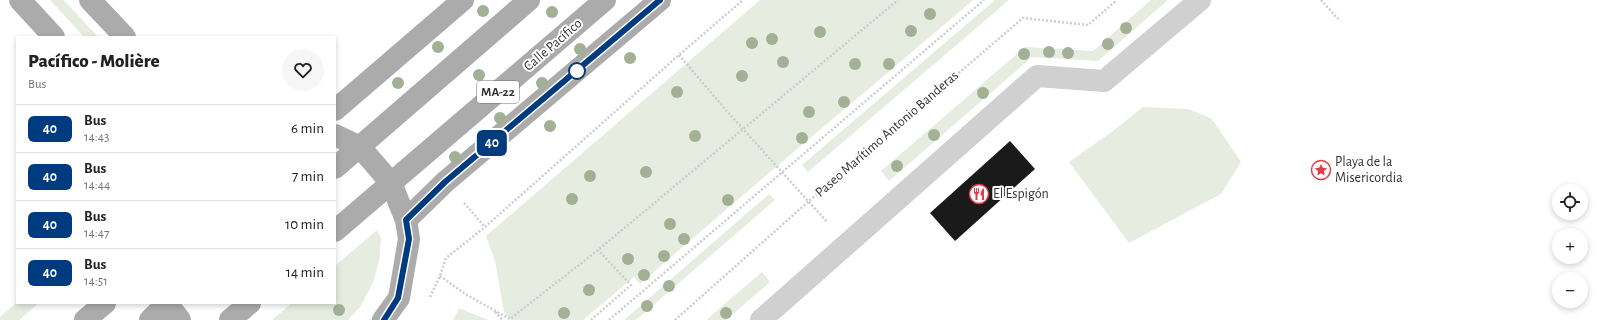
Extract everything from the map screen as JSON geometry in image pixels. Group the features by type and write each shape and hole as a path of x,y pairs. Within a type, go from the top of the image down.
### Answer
{"main road":[{"path":"20,0 53,36"},
{"path":"90,0 124,36"},
{"path":"336,109 463,0"},
{"path":"336,167 530,0"},
{"name":"Calle Pacífico","path":"336,230 605,0"},
{"path":"406,220 445,182 660,0"},
{"path":"336,135 360,147 392,183 406,220 409,239 398,298 384,320"},
{"path":"85,320 104,304"},
{"path":"150,320 166,304"},
{"path":"168,304 180,320"},
{"path":"230,320 249,304"}],"street":[{"path":"761,320 1038,76 1104,81 1200,0"}],"path":[{"path":"743,0 485,227 446,258 440,276 466,294 510,319 598,250 744,130 898,0"},
{"path":"608,320 984,0"},
{"name":"Paseo Marítimo Antonio Banderas","path":"675,320 809,201 1023,18 1088,25 1117,0"},
{"path":"1321,0 1340,22"},
{"path":"679,55 725,110 809,201"},
{"path":"591,320 631,285 598,250"},
{"path":"494,310 503,320"}],"shaded area":[{"path":"50,0 64,0 97,36 83,36"},
{"path":"760,0 973,0 640,284 634,277 583,320 511,320 504,312 495,261 486,236"},
{"path":"995,0 1009,0 808,172 802,165"},
{"path":"1151,0 1168,0 1098,61 1032,57 889,181 881,171 1025,47 1093,51"},
{"path":"1143,107 1189,109 1212,119 1241,162 1221,194 1129,243 1069,162 1113,131"},
{"path":"769,194 775,200 636,320 624,320"},
{"path":"377,230 381,238 379,262 373,283 360,307 348,320 272,320 291,304 336,304 336,265"},
{"path":"762,272 770,282 726,320 706,320"},
{"path":"16,303 38,304 19,320 0,320 0,317"},
{"path":"459,308 488,320 453,320"}],"building":[{"name":"El Espigón","path":"1010,141 1035,169 955,241 930,213"}],"bus line":[{"name":"40","path":"384,320 398,298 409,239 406,220 445,182 660,0"}],"place":[{"name":"Playa de la Misericordia","path":"1321,170"},
{"name":"El Espigón","path":"979,194"}]}
